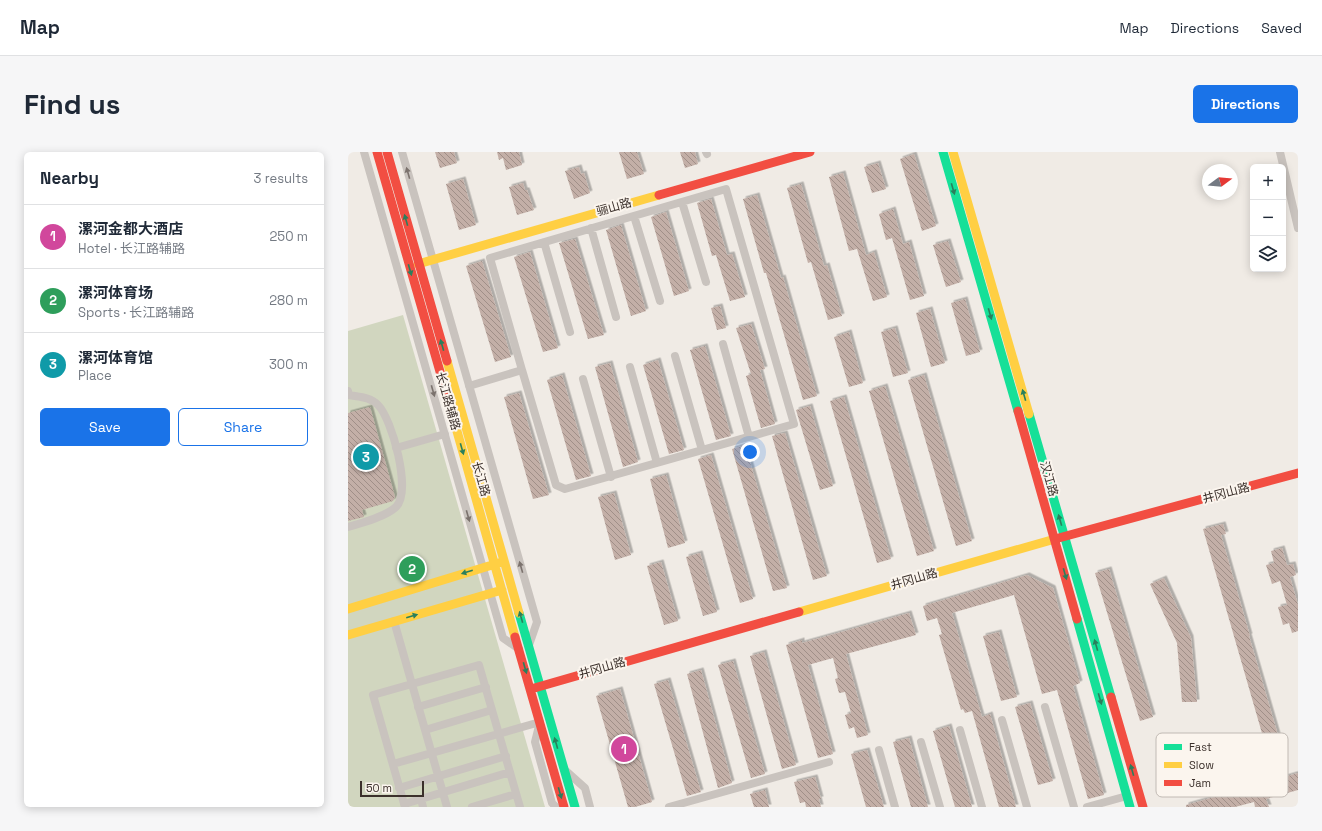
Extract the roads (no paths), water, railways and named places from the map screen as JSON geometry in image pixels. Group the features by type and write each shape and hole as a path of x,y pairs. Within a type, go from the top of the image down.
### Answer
{"street":[{"name":"长江路辅路","path":"364,152 503,638 519,649"},
{"name":"长江路","path":"377,152 564,807"},
{"name":"长江路","path":"387,152 575,807"},
{"name":"长江路辅路","path":"402,152 537,622 529,645"},
{"name":"骊山路","path":"418,264 432,258 810,152"},
{"name":"汉江路","path":"943,152 1055,538 1130,807"},
{"name":"汉江路","path":"954,152 1143,807"},
{"path":"1280,152 1298,228"},
{"path":"726,189 794,424 565,489 556,485 490,258 682,202 726,189"},
{"path":"682,202 706,282"},
{"path":"634,216 660,301"},
{"path":"591,228 616,317"},
{"path":"544,242 570,332"},
{"path":"723,344 749,437"},
{"path":"675,356 702,450"},
{"path":"630,367 657,463"},
{"path":"469,386 522,370"},
{"path":"583,379 611,477"},
{"path":"348,390 349,396 368,398 378,405 388,421 401,468 402,483 399,502 396,507 376,518 348,527"},
{"path":"396,448 445,434"},
{"name":"井冈山路","path":"531,689 1055,538 1298,473"},
{"path":"348,607 505,561"},
{"path":"348,635 502,590"},
{"path":"394,621 447,807"},
{"path":"510,772 421,798 404,805 373,695 479,665 506,756 520,807"},
{"path":"418,707 486,688"},
{"path":"1045,707 1074,807"},
{"path":"425,730 492,710"},
{"path":"1002,720 1027,807"},
{"path":"393,764 540,722 535,742 552,803 556,807"},
{"path":"960,730 982,807"},
{"path":"921,742 940,807"},
{"path":"879,750 895,807"},
{"path":"399,788 506,756"},
{"path":"669,807 829,762"},
{"path":"564,769 585,788 590,807"},
{"path":"472,807 516,794"},
{"path":"1087,807 1127,796"},
{"path":"421,798 423,807"}],"place":[{"name":"漯河体育馆","path":"366,457"},
{"name":"漯河体育场","path":"412,569"},
{"name":"漯河金都大酒店","path":"624,749"}]}
